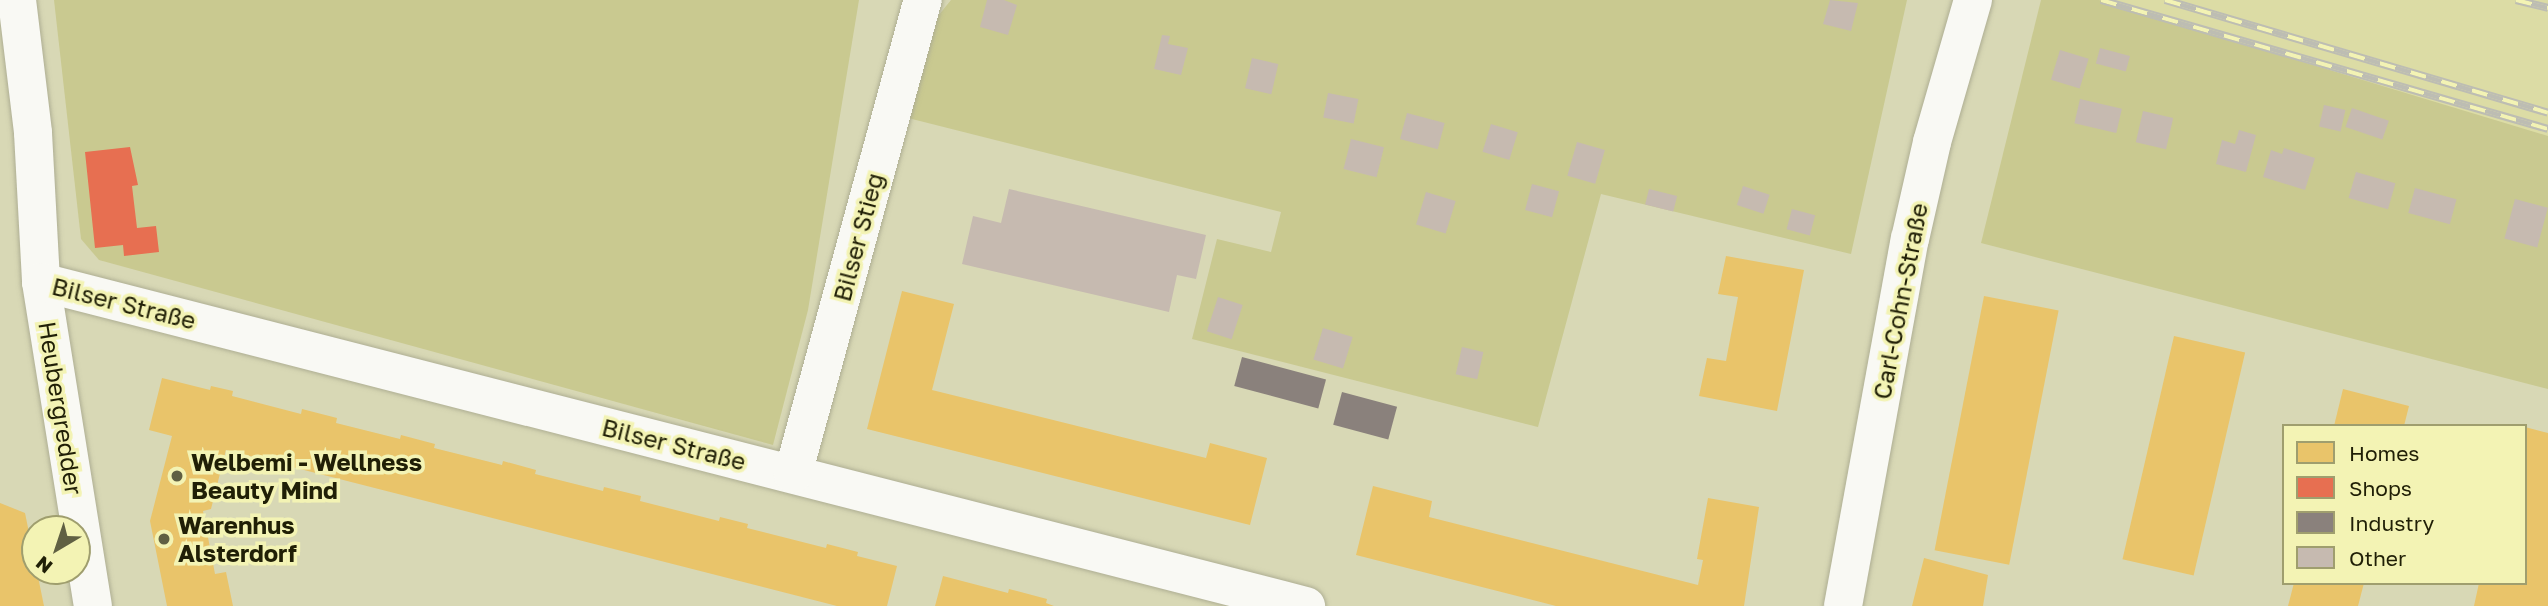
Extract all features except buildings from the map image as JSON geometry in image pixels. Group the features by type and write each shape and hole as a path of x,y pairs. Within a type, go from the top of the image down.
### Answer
{"street":[{"name":"Heubergredder","path":"17,0 33,132 41,282 93,606"},
{"name":"Bilser Stieg","path":"793,474 923,0"},
{"name":"Carl-Cohn-Straße","path":"1843,606 1910,239 1932,142 1973,0"},
{"name":"Bilser Straße","path":"41,282 1306,606"}],"shaded area":[{"path":"54,0 859,0 808,310 773,445 99,260 81,239"},
{"path":"951,0 1907,0 1851,254 1601,194 1538,427 1192,339 1217,239 1271,252 1281,212 908,118 934,21"},
{"path":"2041,0 2099,0 2548,136 2548,389 1981,243"},
{"path":"2051,0 2548,0 2548,144"}],"railway":[{"path":"2101,0 2548,129"},
{"path":"2165,0 2548,113"},
{"path":"2516,0 2548,8"}],"place":[{"name":"Welbemi - Wellness Beauty Mind","path":"177,476"},
{"name":"Warenhus Alsterdorf","path":"164,539"}]}
